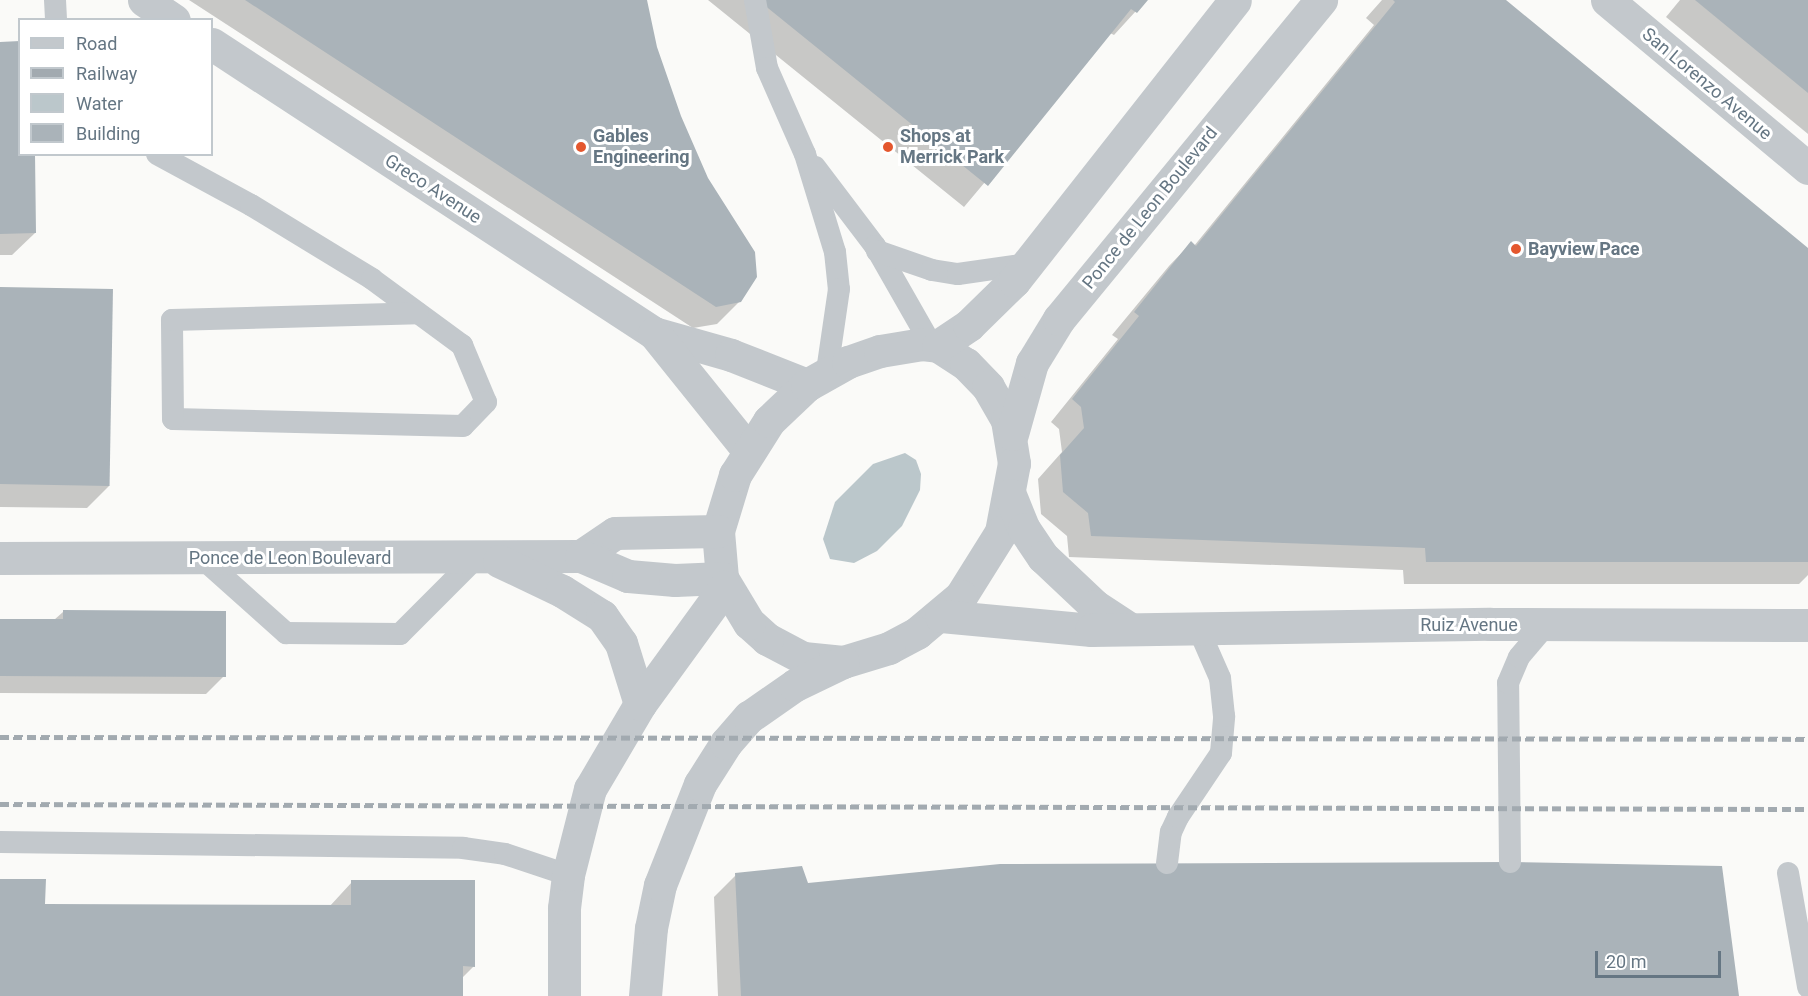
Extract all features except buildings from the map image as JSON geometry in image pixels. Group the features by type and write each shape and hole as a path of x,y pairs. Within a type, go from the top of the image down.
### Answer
{"street":[{"path":"144,0 171,18"},
{"path":"843,662 802,657 767,639 749,623 723,582 718,531 728,493 749,451 769,421 817,378 880,351 935,345 992,304 1028,264 1235,0"},
{"name":"Ponce de Leon Boulevard","path":"1012,434 1032,363 1059,319 1321,0"},
{"name":"San Lorenzo Avenue","path":"1607,0 1808,168"},
{"name":"Greco Avenue","path":"213,45 654,333 817,378"},
{"name":"Greco Avenue","path":"654,333 749,451"},
{"path":"645,996 651,928 660,885 700,784 726,743 748,717 795,685 843,662 889,648 941,616 961,596 1001,532 1010,495 1014,463 1012,434 988,387 966,364 935,345"},
{"path":"1010,495 1024,529 1043,557 1095,606 1130,629"},
{"path":"581,556 615,534 718,531"},
{"name":"Ponce de Leon Boulevard","path":"0,558 581,556 628,576 723,582"},
{"path":"484,557 562,591 602,616 621,643 640,704"},
{"path":"564,996 564,908 568,875 590,789 640,704 723,582"},
{"name":"Ruiz Avenue","path":"941,616 1091,630 1547,624 1808,625"}],"lane":[{"path":"55,0 56,18"},
{"path":"755,0 767,68 805,153 837,269 835,330 817,378"},
{"path":"805,153 878,251 935,345"},
{"path":"161,156 251,204 372,279 462,345 486,402 463,426 173,418 172,320 418,313"},
{"path":"878,251 932,270 958,274 1028,264"},
{"path":"202,558 286,633 400,634 484,557"},
{"path":"1510,862 1508,683 1519,657 1547,624"},
{"path":"1167,863 1174,825 1221,753 1224,716 1220,678 1198,628"},
{"path":"0,842 463,848 505,854 568,875"},
{"path":"1788,873 1808,987"}],"water":[{"path":"905,453 916,460 921,474 920,490 902,526 877,551 854,563 830,559 823,539 835,502 873,464"}],"railway":[{"path":"0,737 1808,739"},
{"path":"0,804 1808,809"}],"place":[{"name":"Gables Engineering","path":"581,147"},
{"name":"Shops at Merrick Park","path":"888,147"},
{"name":"Bayview Pace","path":"1516,249"}]}
